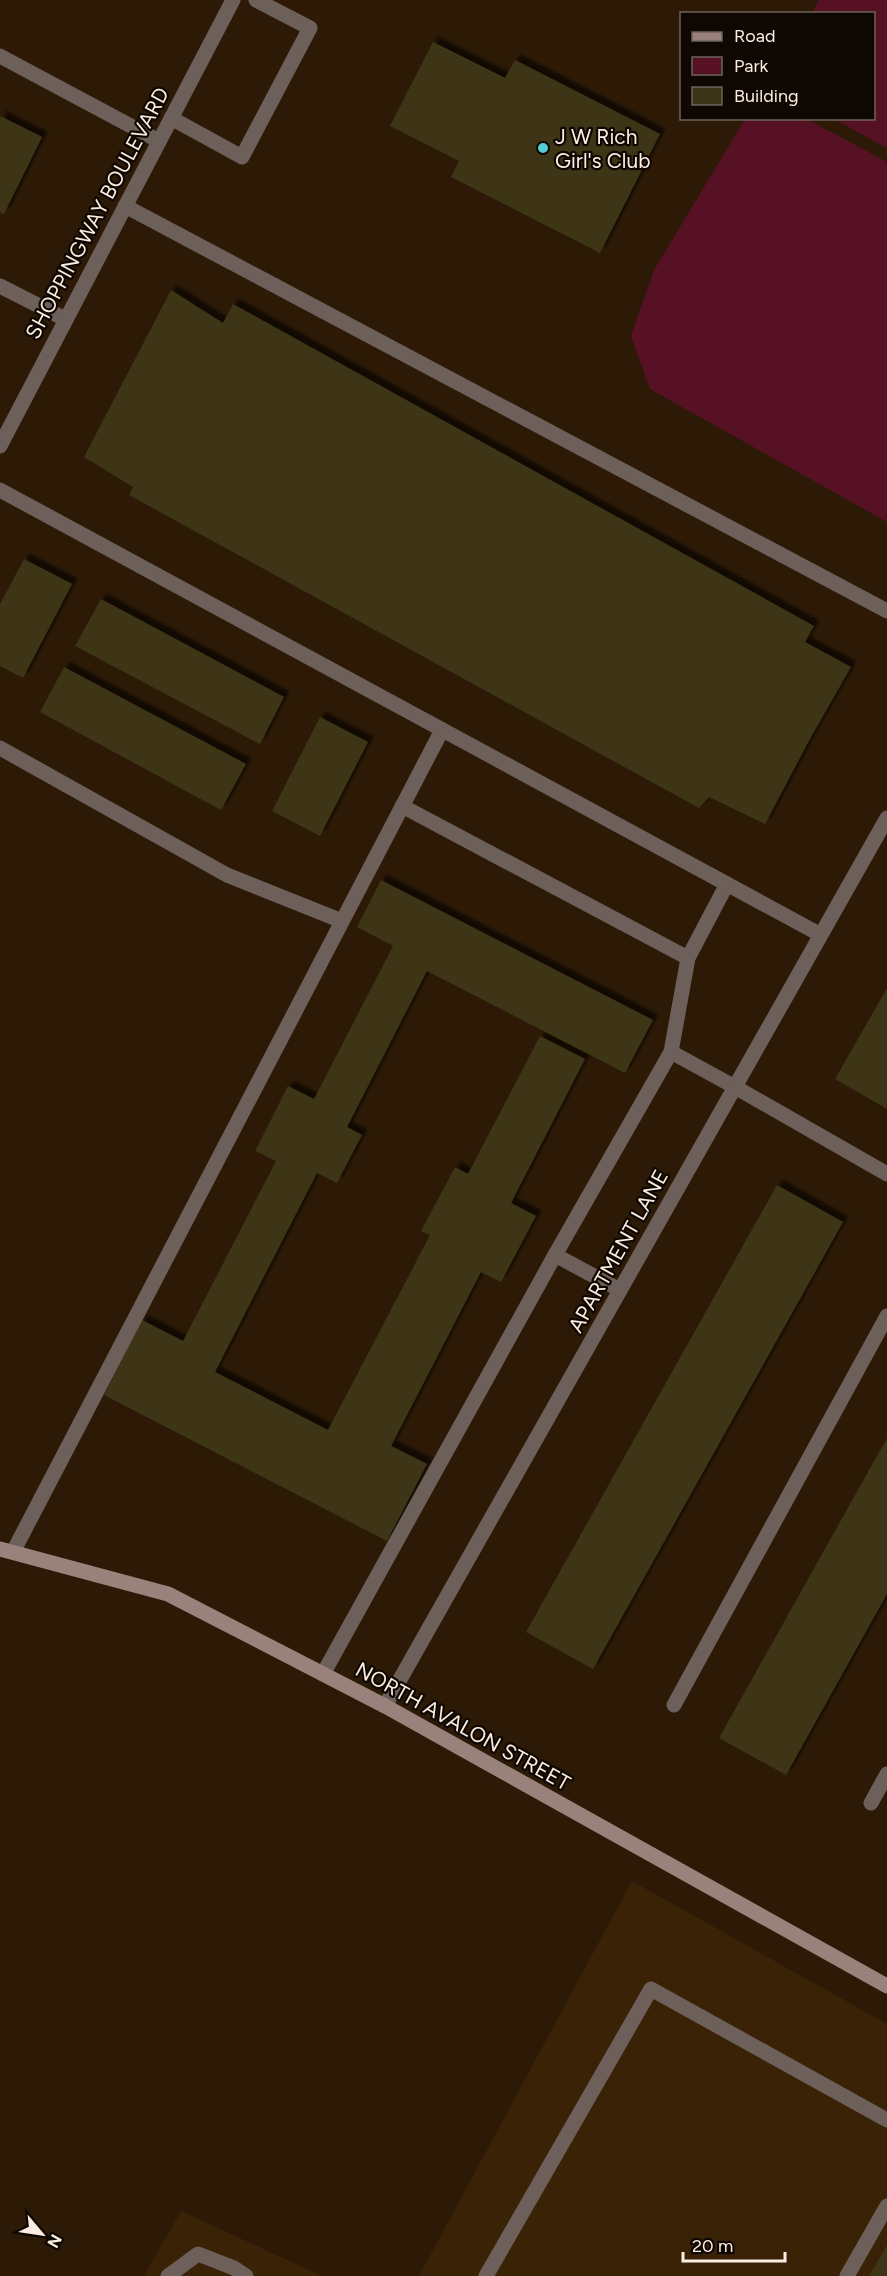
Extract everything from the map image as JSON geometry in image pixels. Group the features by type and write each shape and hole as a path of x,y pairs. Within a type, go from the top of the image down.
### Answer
{"street":[{"name":"SHOPPINGWAY BOULEVARD","path":"0,446 233,0"},
{"path":"171,118 242,157 310,28 256,0"},
{"path":"0,56 159,141"},
{"path":"125,206 887,611"},
{"path":"0,286 65,320"},
{"path":"0,490 821,935"},
{"path":"7,1550 442,729"},
{"path":"0,748 227,874 342,921"},
{"path":"402,806 688,958"},
{"name":"APARTMENT LANE","path":"385,1706 887,818"},
{"path":"323,1674 555,1255 671,1052 688,958 727,884"},
{"path":"671,1052 887,1174"},
{"path":"555,1255 620,1290"},
{"path":"674,1705 887,1316"},
{"name":"NORTH AVALON STREET","path":"7,1550 168,1594 385,1706 887,1986"},
{"path":"871,1803 887,1774"},
{"path":"486,2276 651,1989 887,2120"},
{"path":"847,2276 887,2206"},
{"path":"168,2276 198,2254 234,2268 246,2276"}],"shaded area":[{"path":"632,1881 887,2024 887,2276 419,2276"},
{"path":"181,2211 322,2276 144,2276"}],"green space":[{"path":"819,0 887,0 887,148 836,120 875,120 875,12 813,12"},
{"path":"744,120 809,120 887,162 887,522 650,389 631,336 654,270"}],"building":[{"name":"J W Rich Girl's Club","path":"433,42 505,78 515,60 660,134 600,253 451,177 459,161 390,126"},
{"path":"0,116 42,137 4,214 0,212"},
{"path":"171,290 223,323 233,304 814,626 805,642 851,667 765,824 709,797 699,808 129,495 133,487 84,457"},
{"path":"24,559 72,584 23,678 0,666 0,604"},
{"path":"101,599 284,697 260,744 75,646"},
{"path":"64,667 246,764 221,810 40,712"},
{"path":"320,717 368,742 320,836 272,811"},
{"path":"381,880 653,1020 625,1073 427,971 347,1127 362,1135 337,1183 317,1173 215,1372 328,1430 430,1235 421,1231 455,1167 468,1174 540,1036 585,1059 511,1203 536,1216 501,1282 481,1272 391,1446 427,1464 387,1541 104,1395 142,1320 183,1341 276,1161 255,1151 288,1086 314,1099 393,946 357,927"},
{"path":"887,988 887,1109 835,1079"},
{"path":"777,1185 843,1222 593,1669 526,1632"},
{"path":"887,1438 887,1594 786,1775 719,1738"},
{"path":"887,2245 887,2276 869,2276"}],"place":[{"name":"J W Rich Girl's Club","path":"543,148"}]}
